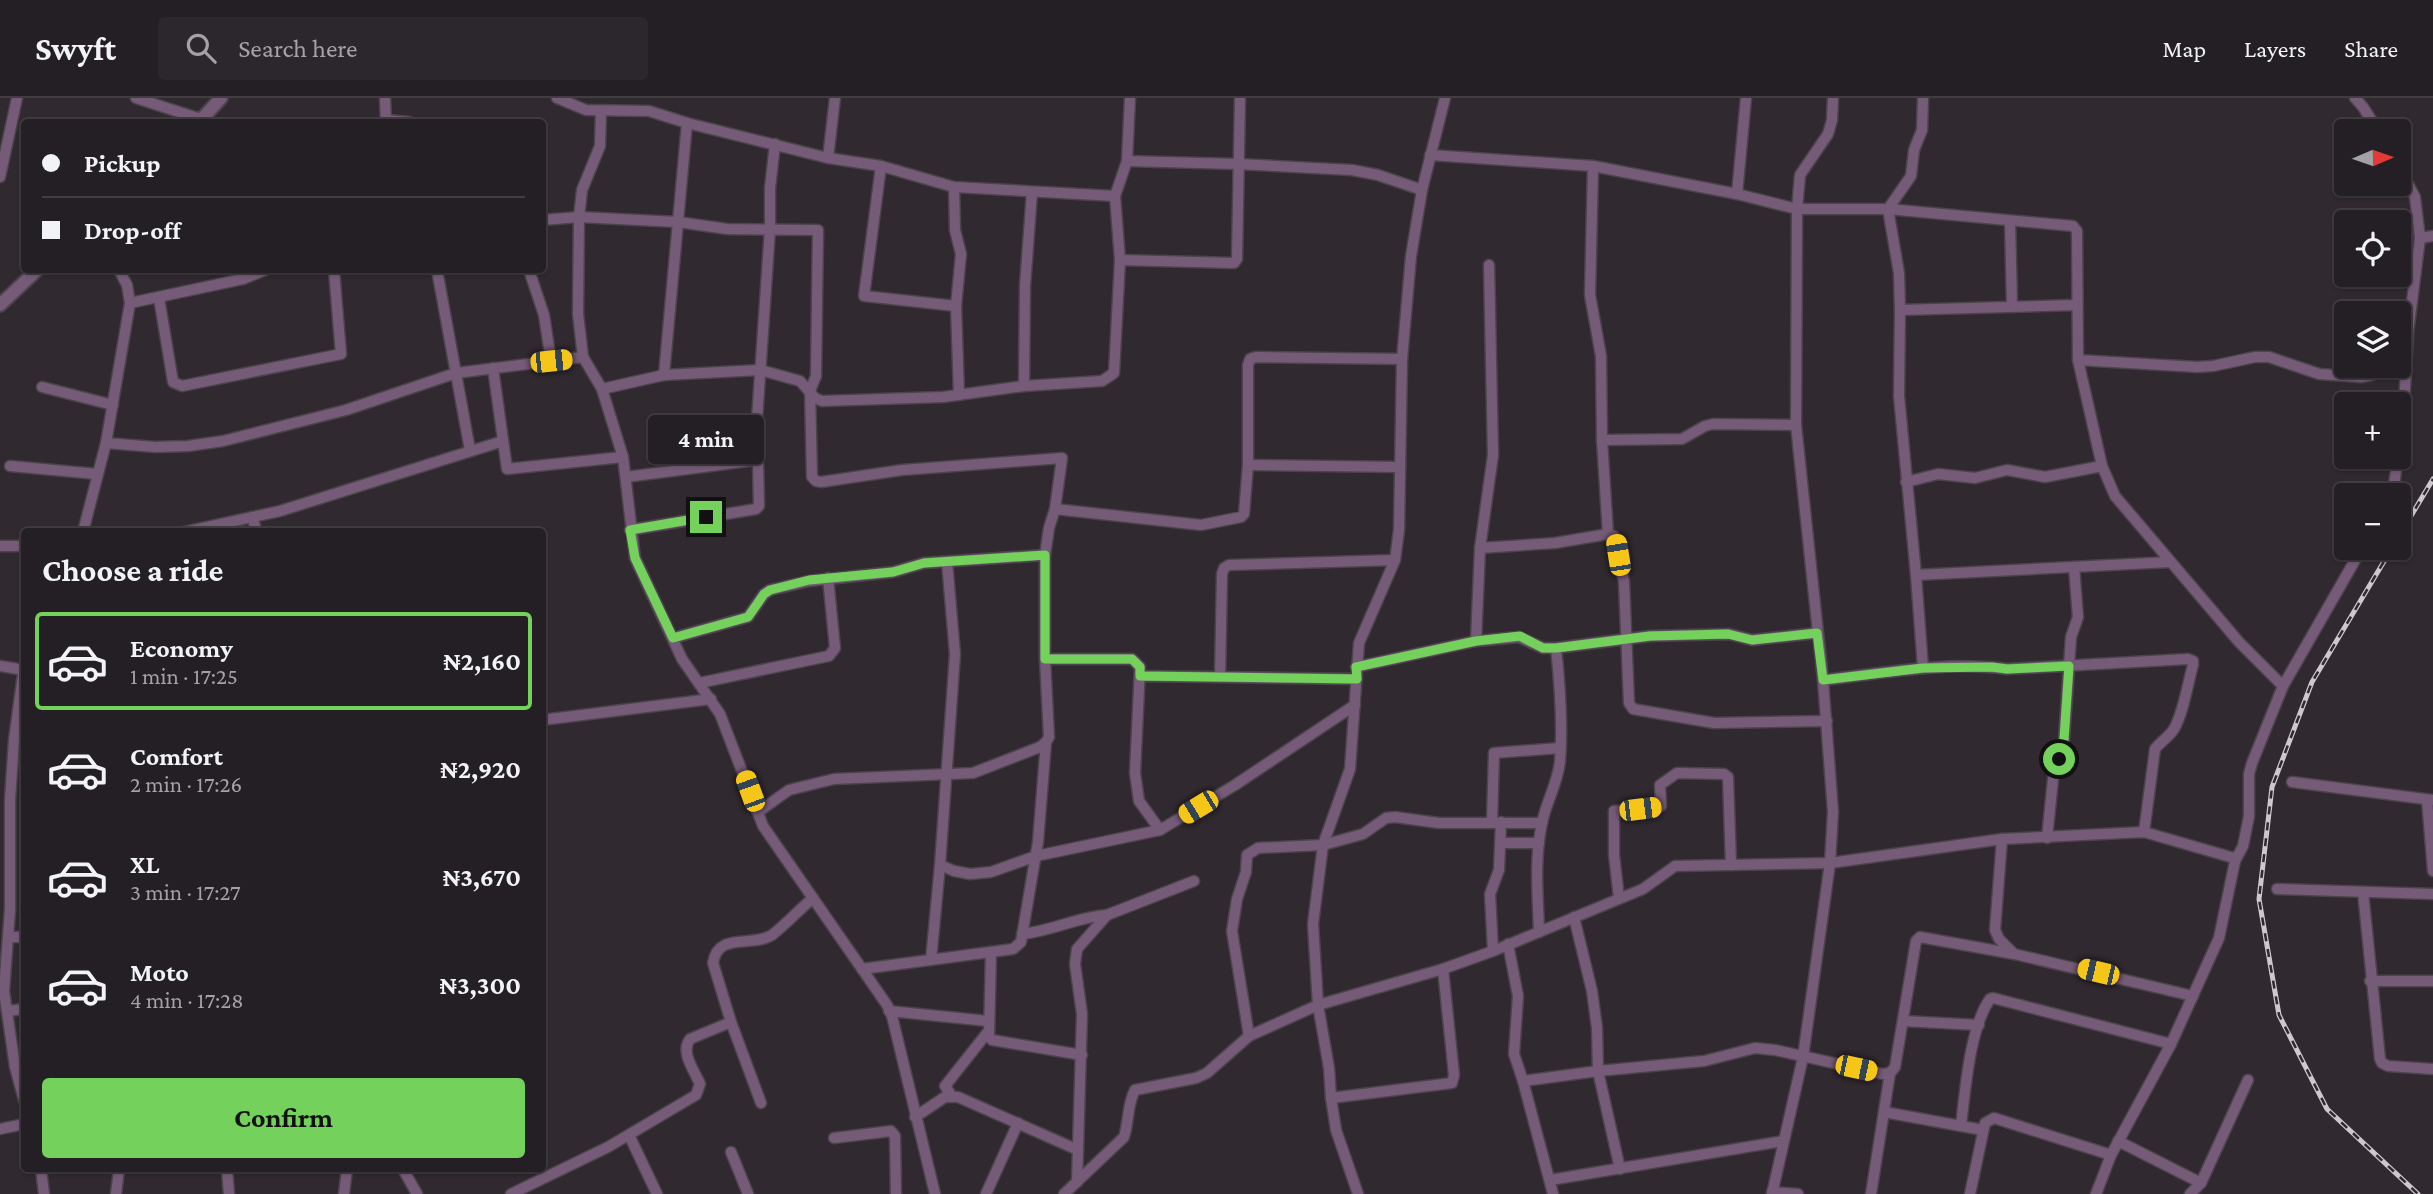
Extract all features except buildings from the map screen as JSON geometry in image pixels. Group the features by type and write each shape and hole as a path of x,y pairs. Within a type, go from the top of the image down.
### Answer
{"street":[{"path":"0,177 17,98"},
{"path":"136,98 198,119"},
{"path":"205,119 221,98"},
{"path":"385,98 386,119"},
{"path":"557,98 586,110 649,111 828,158 881,166 954,187 1115,196"},
{"path":"828,158 835,98"},
{"path":"602,389 664,375 760,370 800,381 822,401 911,399 1024,386 1102,381 1114,373 1120,260 1115,196 1126,161 1130,98"},
{"path":"1120,260 1234,263 1237,259 1240,98"},
{"path":"1358,1194 1336,1130 1318,1004 1313,924 1323,845 1349,776 1359,643 1395,560 1399,530 1402,359 1410,256 1422,190 1445,98"},
{"path":"1737,194 1746,98"},
{"path":"1798,1194 1772,1193 1802,1057 1830,863 1833,812 1827,721 1796,425 1797,209 1800,175 1828,134 1833,98"},
{"path":"1923,98 1922,130 1914,150 1911,176 1888,209 1899,273 1899,396 1923,668"},
{"path":"2355,98 2370,119"},
{"path":"601,111 600,146 584,183 579,217 578,314 583,357 602,389 623,457 635,558 682,659 711,699 727,729 763,827 889,1011 935,1194"},
{"path":"664,375 687,123"},
{"path":"630,530 756,509 761,502 757,460 760,370 775,144"},
{"path":"1430,155 1593,166 1737,194 1797,209 1888,209 2067,224 2077,231 2078,360 2102,466 2115,496 2239,642 2283,686"},
{"path":"1126,161 1352,170 1378,175 1422,190"},
{"path":"881,166 864,296 956,306"},
{"path":"1593,166 1590,295 1601,356 1602,440 1608,534"},
{"path":"954,187 955,230 961,254 956,306 959,395"},
{"path":"2411,308 2420,238 2412,191"},
{"path":"1024,386 1025,286 1032,192"},
{"path":"546,220 579,217 678,222 727,229 816,229 820,233 816,376 810,391 812,477 816,481 911,469 1059,456 1062,461 1045,555 1045,659 1049,737 1046,742 1040,747 973,773 834,779 789,790 758,812"},
{"path":"2010,220 2012,305"},
{"path":"2420,238 2433,236"},
{"path":"1476,641 1480,548 1493,455 1489,265"},
{"path":"0,305 34,273"},
{"path":"84,528 106,443 130,303 127,285 121,273"},
{"path":"130,303 243,279 257,273"},
{"path":"159,298 173,382 182,386 341,354 334,273"},
{"path":"438,273 470,450"},
{"path":"530,273 544,315 551,361"},
{"path":"1900,310 2077,305"},
{"path":"106,443 155,447 223,441 346,410 456,373 583,357"},
{"path":"2078,360 2205,366 2269,357 2319,374 2334,375"},
{"path":"1055,509 1201,525 1241,517 1244,514 1248,465 1250,359 1402,359"},
{"path":"493,368 506,467 509,470 623,457"},
{"path":"800,381 816,376"},
{"path":"42,387 113,405"},
{"path":"1602,440 1682,439 1713,424 1796,425"},
{"path":"204,528 376,482 503,441"},
{"path":"625,477 757,460"},
{"path":"1248,465 1400,467"},
{"path":"10,466 97,474"},
{"path":"1906,482 1938,474 1975,478 2007,470 2045,477 2102,466"},
{"path":"252,517 256,528"},
{"path":"1480,548 1555,543 1608,534 1615,539 1623,577 1629,703 1633,709 1714,723 1827,721"},
{"path":"0,546 21,546"},
{"path":"673,638 748,617 764,594 770,590 828,578 893,572 924,563 1045,555"},
{"path":"1220,677 1224,568 1229,565 1395,560"},
{"path":"2096,1194 2111,1155 2171,1044 2219,938 2235,860 2243,846 2249,816 2249,774 2283,686 2355,560"},
{"path":"930,960 940,865 955,645 947,562"},
{"path":"1916,575 2170,562"},
{"path":"2047,838 2053,779 2064,739 2071,638 2078,617 2074,567"},
{"path":"699,683 829,656 835,648 828,578"},
{"path":"1356,667 1476,641 1520,636 1543,648 1556,648 1650,636 1728,634 1752,640 1817,633"},
{"path":"1539,932 1539,843 1542,822 1558,774 1560,748 1561,693 1556,648"},
{"path":"1045,659 1132,659 1140,667 1135,773 1139,801 1160,830"},
{"path":"1823,680 1923,668 2007,669 2188,659 2193,661 2178,721 2172,733 2155,749 2144,832"},
{"path":"0,666 21,669"},
{"path":"1140,676 1357,679"},
{"path":"21,690 5,800 11,857 5,909 8,937 4,991 15,1068 21,1083"},
{"path":"546,720 711,699"},
{"path":"940,865 954,872 991,873 1036,856 1160,830 1236,785 1355,705"},
{"path":"862,969 1013,949 1021,942 1036,856 1046,742"},
{"path":"1493,951 1490,894 1498,874 1500,843 1496,822 1494,753 1560,748"},
{"path":"1619,898 1614,855 1614,811 1661,806 1660,785 1677,774 1724,774 1728,777 1731,865"},
{"path":"2292,782 2430,800 2433,871"},
{"path":"1249,1035 1232,931 1237,899 1246,872 1247,855 1258,848 1323,845 1363,834 1386,818 1439,823 1542,822"},
{"path":"1064,1194 1124,1137 1128,1127 1131,1097 1135,1090 1196,1078 1207,1073 1249,1035 1318,1004 1443,969 1493,951 1652,883 1675,866 1830,863 2002,839 2144,832 2235,860"},
{"path":"2002,839 1995,930 1999,939 2014,954"},
{"path":"1500,843 1539,843"},
{"path":"11,857 21,858"},
{"path":"1023,934 1044,932 1093,916 1109,914 1194,881"},
{"path":"2277,890 2433,894"},
{"path":"2362,892 2380,1059 2382,1063 2433,1069"},
{"path":"761,1104 730,1023 713,962 718,949 724,944 771,935 813,898"},
{"path":"1077,1182 1082,1014 1075,956 1077,949 1109,914"},
{"path":"1574,917 1592,991 1597,1028 1598,1071 1620,1168"},
{"path":"8,937 21,937"},
{"path":"1871,1194 1890,1073 1895,1067 1916,942 1920,937 2014,954 2193,996"},
{"path":"1508,944 1518,996 1514,1054 1553,1194"},
{"path":"991,952 987,1033 945,1086 951,1095 1078,1150"},
{"path":"1331,1098 1452,1083 1454,1075 1443,969"},
{"path":"2370,981 2433,981"},
{"path":"1961,1126 1968,1071 1979,1025 1987,1002 1993,998 2171,1044"},
{"path":"8,1011 21,1009"},
{"path":"889,1011 988,1021"},
{"path":"1903,1021 1979,1025"},
{"path":"511,1194 629,1135 696,1095 700,1084 686,1052 687,1042 730,1023"},
{"path":"987,1033 992,1040 1082,1055"},
{"path":"1523,1081 1704,1061 1755,1048 1883,1074 1890,1073"},
{"path":"2190,1194 2201,1183 2248,1080"},
{"path":"915,1117 951,1095"},
{"path":"1884,1112 1983,1130"},
{"path":"1970,1194 1984,1123 1994,1118 2111,1155"},
{"path":"986,1194 1018,1123"},
{"path":"0,1129 21,1125"},
{"path":"834,1138 891,1131 895,1136 896,1194"},
{"path":"629,1135 657,1194"},
{"path":"1550,1180 1783,1141"},
{"path":"2118,1141 2201,1183"},
{"path":"731,1152 748,1194"},
{"path":"41,1172 44,1194"},
{"path":"116,1194 119,1172"},
{"path":"227,1172 229,1194"},
{"path":"344,1194 348,1172"},
{"path":"405,1172 417,1194"}],"railway":[{"path":"2411,516 2433,479"},
{"path":"2385,560 2312,682 2272,787 2259,899 2279,1015 2327,1109 2418,1194"}],"route":[{"path":"706,517 630,530 635,558 673,638 748,617 764,594 770,590 809,580 902,571 924,563 1045,555 1045,659 1132,659 1140,667 1140,676 1357,679 1356,667 1476,641 1520,636 1543,648 1556,648 1650,636 1728,634 1752,640 1817,633 1823,680 1923,668 2007,669 2069,666 2064,739 2059,759"}]}
